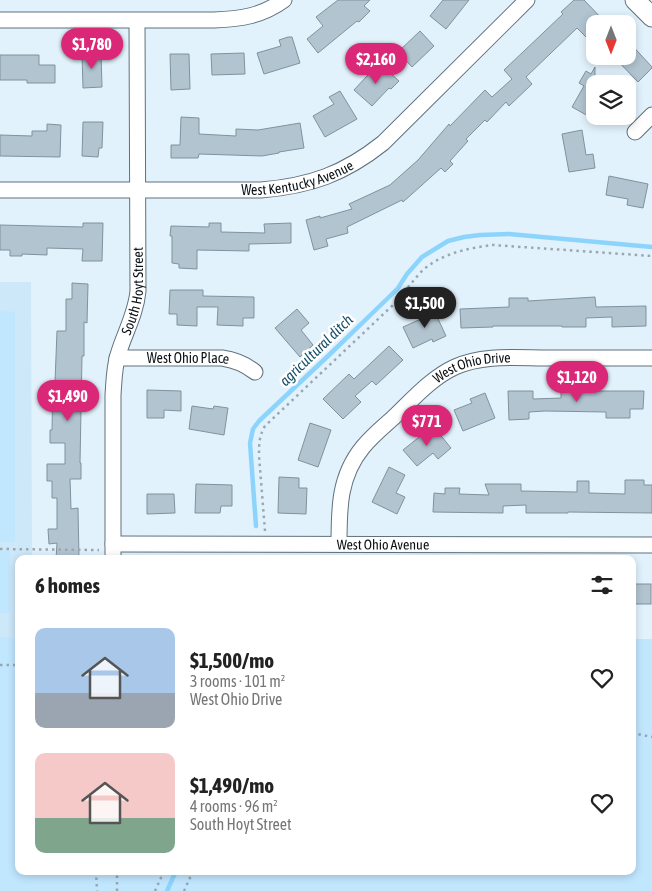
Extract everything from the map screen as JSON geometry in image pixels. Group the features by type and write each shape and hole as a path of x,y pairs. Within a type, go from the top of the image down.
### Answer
{"street":[{"path":"0,20 138,21 234,19 262,13 284,0"},
{"name":"West Kentucky Avenue","path":"0,190 261,190 305,184 336,174 367,156 383,143 527,0"},
{"path":"635,0 652,17"},
{"name":"South Hoyt Street","path":"113,551 113,395 117,358 138,297 138,21"},
{"path":"635,132 652,115"},
{"name":"West Ohio Place","path":"117,358 222,358 239,361 255,372"},
{"name":"West Ohio Drive","path":"339,544 340,500 343,486 354,458 377,432 444,373 467,363 499,358 652,358"},
{"name":"West Ohio Avenue","path":"113,551 266,544 652,545"}],"path":[{"path":"266,544 259,456 261,432 265,426 393,305 431,264 443,257 456,253 476,247 493,245 652,256"},
{"path":"0,549 113,551"},
{"path":"0,665 15,665"},
{"path":"636,734 652,737"},
{"path":"96,875 96,891"},
{"path":"117,875 117,891"},
{"path":"155,891 162,875"},
{"path":"184,891 192,875"}],"shaded area":[{"path":"0,282 31,282 32,555 15,555 15,637 0,637"},
{"path":"0,310 15,312 15,542 0,542"},
{"path":"0,551 10,551 10,613 0,613"},
{"path":"0,637 15,637 15,875 636,875 636,639 652,639 652,891 0,891"}],"building":[{"path":"338,0 370,0 364,6 370,11 359,22 357,21 318,53 307,39 323,26 316,17"},
{"path":"443,0 469,0 446,29 430,16"},
{"path":"574,0 584,0 598,15 586,15 586,37 577,28 526,77 532,84 509,106 506,102 487,122 485,120 466,139 468,141 450,161 453,164 445,172 441,168 403,202 402,200 347,227 348,233 326,239 328,246 314,250 306,220 352,209 349,204 390,185 418,160 449,124 450,126 485,90 492,97 512,79 504,70 563,14 561,12"},
{"path":"420,31 434,46 412,67 398,52"},
{"path":"292,37 300,63 264,74 257,53 281,46 279,40"},
{"path":"636,50 652,68 638,82 636,75 631,75 622,65 636,65"},
{"path":"101,53 102,87 83,88 82,54"},
{"path":"244,53 245,74 212,75 211,54"},
{"path":"170,54 189,54 190,89 171,90"},
{"path":"0,55 39,55 39,65 55,65 55,83 27,83 27,80 0,80"},
{"path":"379,63 399,81 391,89 389,88 372,106 354,90"},
{"path":"595,67 595,75 586,75 586,115 572,107 584,86 579,83 586,71 591,74"},
{"path":"340,91 357,119 325,137 313,116 334,104 329,97"},
{"path":"181,117 199,118 199,134 236,136 236,129 258,130 300,123 304,148 262,156 199,154 198,158 171,158 171,145 180,145"},
{"path":"83,122 103,122 102,148 99,148 98,157 82,156"},
{"path":"47,124 61,125 60,157 0,156 0,135 32,136 32,131 47,131"},
{"path":"582,130 586,155 593,154 595,168 569,172 562,134"},
{"path":"609,176 648,184 643,208 627,205 628,199 606,195"},
{"path":"83,223 103,223 102,261 82,261 83,249 47,248 47,255 22,254 22,256 10,256 10,250 0,250 0,225 83,227"},
{"path":"209,223 221,223 221,232 265,233 264,224 291,223 291,243 249,244 249,251 197,250 197,269 179,268 179,264 172,263 171,226 209,227"},
{"path":"72,283 88,284 87,323 84,322 84,356 82,356 81,479 70,479 71,509 78,508 79,555 56,555 57,543 49,544 48,529 57,529 57,498 52,498 52,481 47,481 47,464 65,464 65,443 50,443 50,430 52,430 57,331 66,331 66,299 72,299"},
{"path":"170,290 203,290 203,296 254,297 254,318 243,318 243,326 217,325 218,307 197,307 197,326 177,325 177,314 169,314"},
{"path":"595,297 596,307 646,306 646,326 612,327 612,317 586,318 586,327 493,326 461,328 460,309 509,307 509,298 528,298 528,301"},
{"path":"433,308 446,336 433,342 432,339 413,348 403,327 421,319 419,314"},
{"path":"297,309 309,323 301,330 313,345 300,357 275,328"},
{"path":"389,346 403,360 376,385 372,381 355,396 361,402 343,419 323,399 349,374 354,379"},
{"path":"147,390 181,391 181,411 164,410 164,418 147,418"},
{"path":"508,391 533,391 533,399 561,398 561,391 644,391 643,409 630,409 630,418 606,418 606,412 545,411 529,412 529,419 509,420"},
{"path":"485,393 495,418 463,431 454,410 472,403 470,399"},
{"path":"192,406 213,409 214,406 228,408 224,435 189,429"},
{"path":"310,423 331,430 318,467 298,460"},
{"path":"433,426 451,448 438,459 433,453 417,466 403,450"},
{"path":"389,467 405,475 396,493 405,497 397,514 372,502"},
{"path":"279,477 299,478 299,488 307,488 306,514 278,513"},
{"path":"625,480 644,480 644,485 652,485 652,513 526,513 526,505 503,506 503,513 433,512 434,493 445,494 445,488 460,488 459,494 489,495 485,484 521,484 521,491 577,492 577,481 589,481 589,493 625,494"},
{"path":"196,484 232,485 232,506 221,506 220,513 195,513"},
{"path":"147,494 174,494 175,513 147,514"},
{"path":"636,584 651,584 651,604 636,604"}],"waterway":[{"name":"agricultural ditch","path":"256,526 250,443 253,429 259,421 398,288 422,257 448,241 480,235 509,234 652,247"},
{"name":"agricultural ditch","path":"167,891 174,875"}]}
